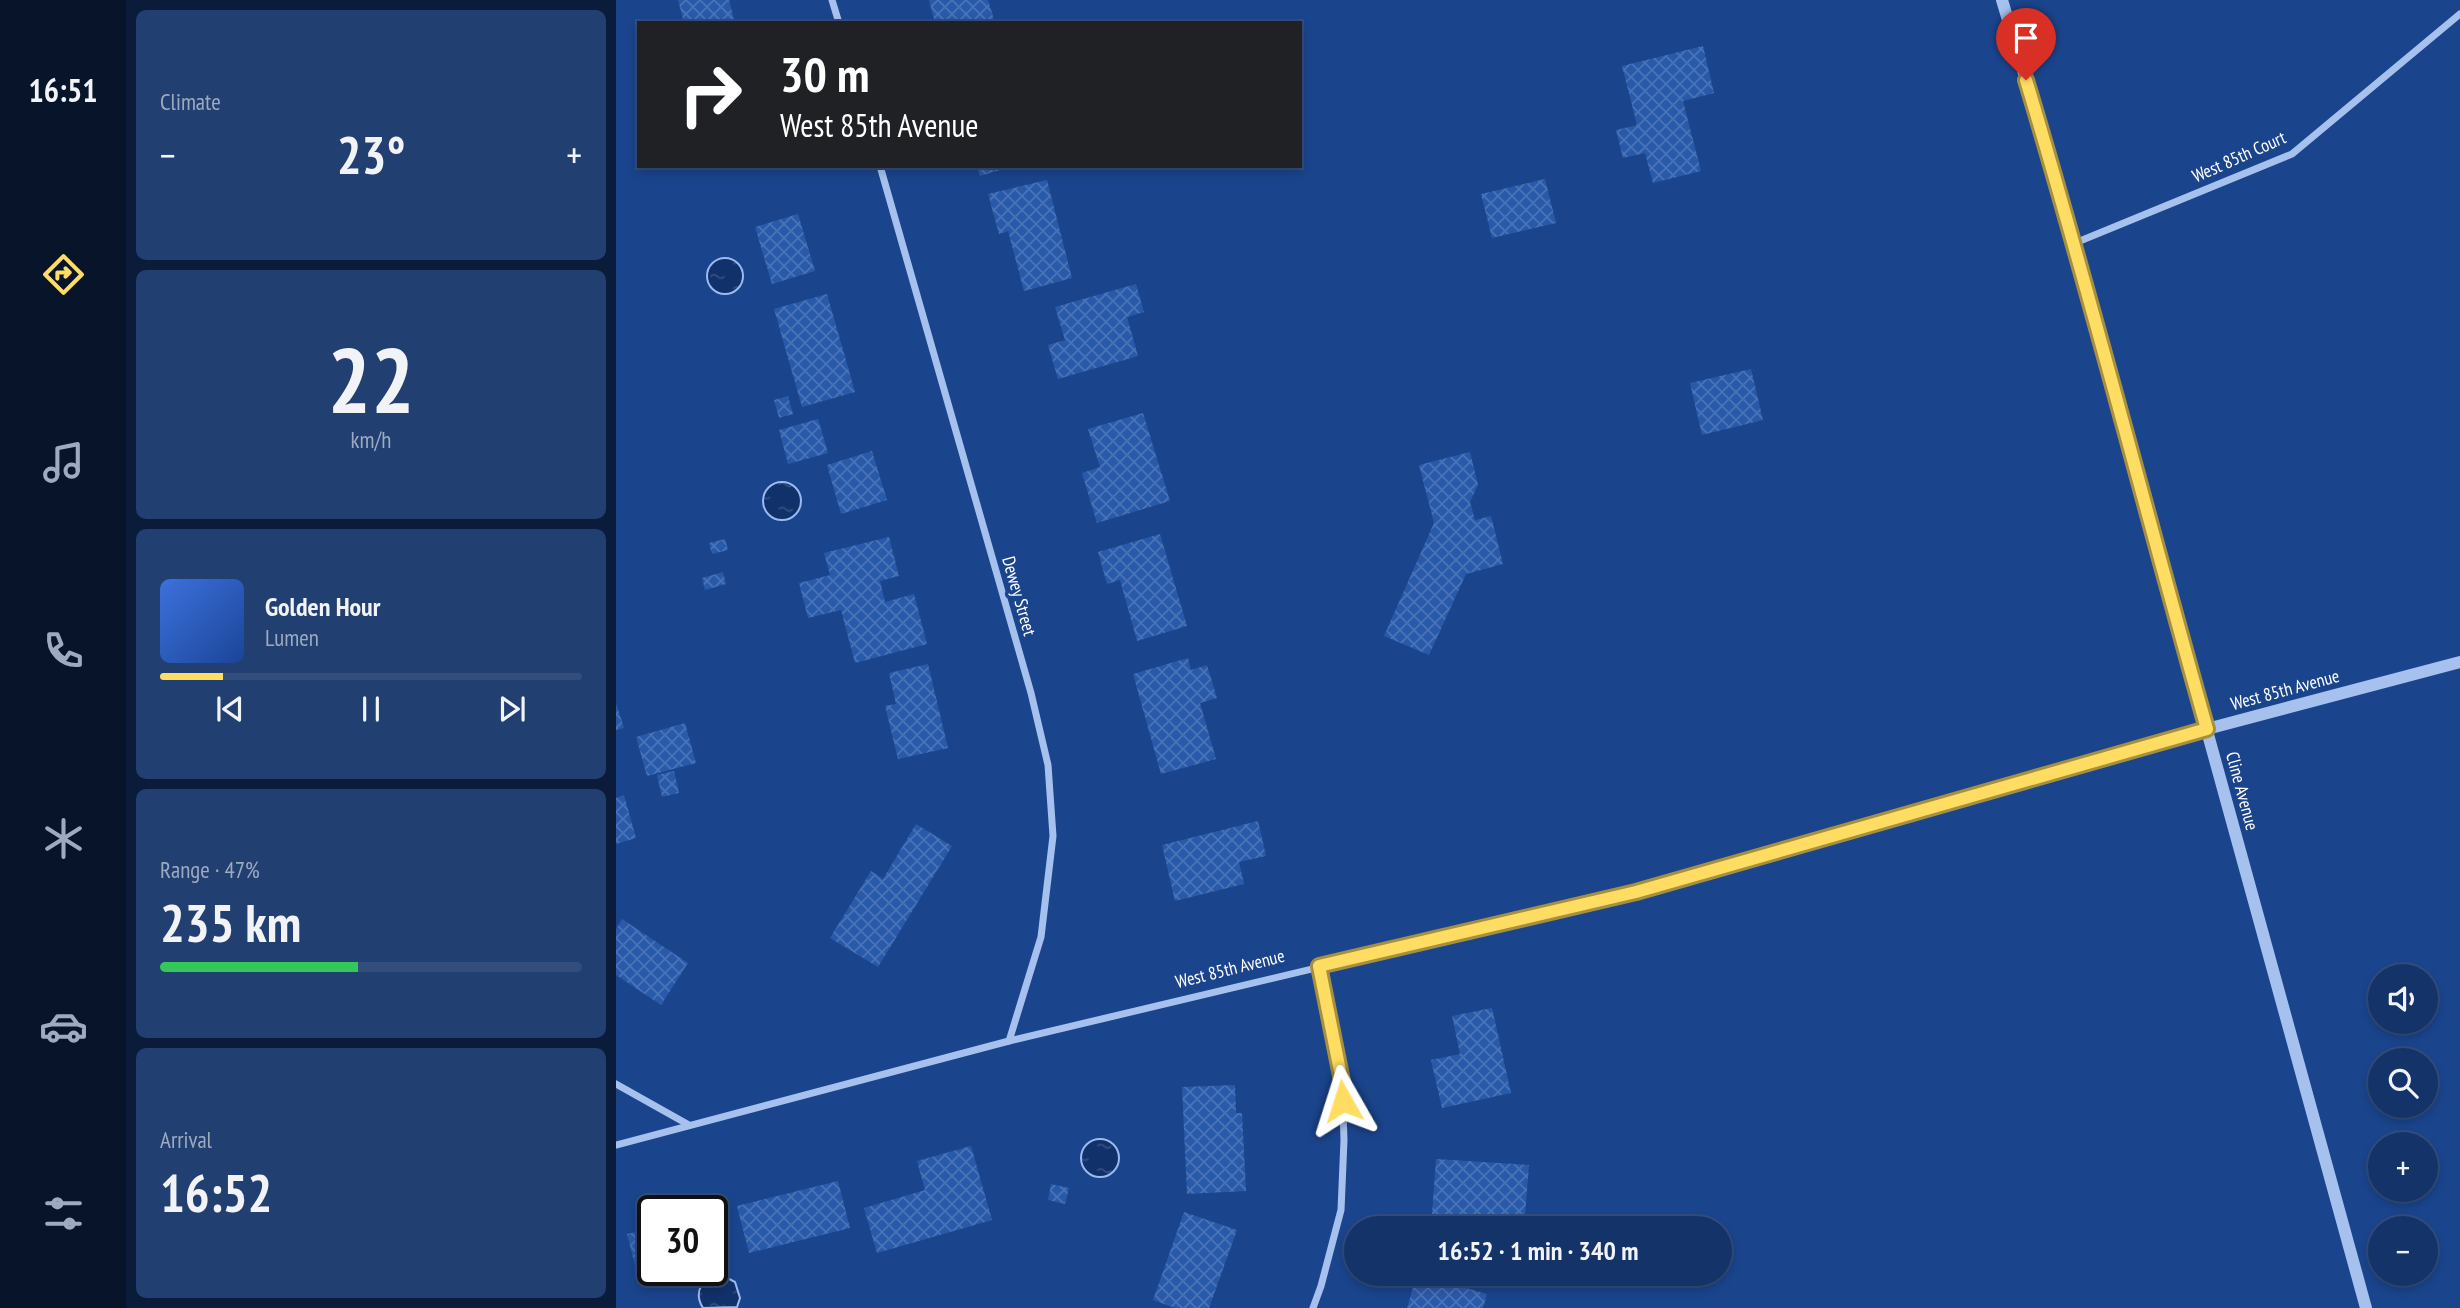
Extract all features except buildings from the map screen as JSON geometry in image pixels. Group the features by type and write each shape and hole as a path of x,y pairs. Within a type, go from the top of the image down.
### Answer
{"street":[{"path":"832,0 838,21"},
{"name":"Cline Avenue","path":"2003,0 2075,243 2366,1308"},
{"name":"West 85th Court","path":"2075,243 2292,154 2460,14"},
{"name":"Dewey Street","path":"881,168 1031,693 1048,765 1053,835 1041,937 1009,1041"},
{"name":"West 85th Avenue","path":"616,1145 1009,1041 1636,892 2207,729 2460,662"},
{"path":"1312,1308 1321,1286 1341,1210 1344,1140 1342,1081 1319,966"},
{"path":"616,1084 689,1125"}],"water":[{"path":"725,258 738,263 743,276 738,289 725,294 712,289 707,276 712,263"},
{"path":"782,482 795,488 801,501 795,514 782,520 769,514 763,501 769,488"},
{"path":"1100,1139 1113,1145 1119,1158 1113,1171 1100,1177 1087,1171 1081,1158 1087,1145"},
{"path":"728,1278 735,1282 740,1298 737,1307 703,1308 699,1291 701,1286 728,1286"}],"route":[{"path":"1343,1101 1342,1081 1319,966 1636,892 2207,729 2075,243 2026,80"}]}
